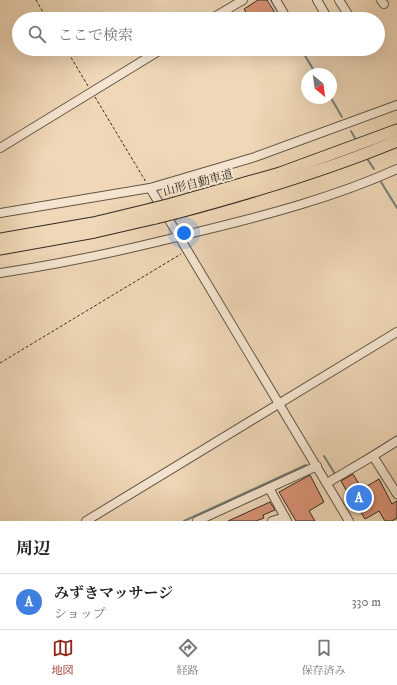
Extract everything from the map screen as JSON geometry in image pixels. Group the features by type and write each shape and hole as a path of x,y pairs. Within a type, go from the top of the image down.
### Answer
{"highway":[{"name":"山形自動車道","path":"174,209 280,174 397,130"},
{"name":"山形自動車道","path":"0,249 87,233 153,214 284,182 334,166 397,141"},
{"name":"山形自動車道","path":"0,239 153,214"}],"street":[{"path":"223,12 243,0"},
{"path":"276,0 283,12"},
{"path":"317,0 324,12"},
{"path":"339,0 347,12"},
{"path":"0,148 150,56"},
{"path":"0,213 150,188 255,157 397,105"},
{"path":"0,273 96,256 179,237 288,208 397,169"},
{"path":"150,188 279,404 318,466 349,521"},
{"path":"86,521 397,332"},
{"path":"327,483 397,441"},
{"path":"373,456 397,493"},
{"path":"197,521 212,518 269,488 318,466"},
{"path":"269,488 286,519 272,521"}],"path":[{"path":"36,0 44,12"},
{"path":"70,56 150,188"},
{"path":"0,363 187,250"}],"building":[{"path":"258,0 267,0 274,12 246,12 244,9"},
{"path":"353,474 362,489 379,479 392,504 397,501 397,518 392,521 385,521 379,511 365,519 357,506 354,508 341,481"},
{"path":"310,475 324,502 309,511 315,521 296,521 279,492"},
{"path":"270,502 275,510 263,515 264,518 256,521 228,521"}],"waterway":[{"path":"271,0 278,12"},
{"path":"305,56 312,68"},
{"path":"334,104 342,117"},
{"path":"351,131 356,140"},
{"path":"368,160 374,169"},
{"path":"381,182 397,208"},
{"path":"342,470 397,436"},
{"path":"324,456 335,474 337,473"},
{"path":"184,521 306,465"}],"place":[{"name":"みずきマッサージ","path":"359,498"}]}
